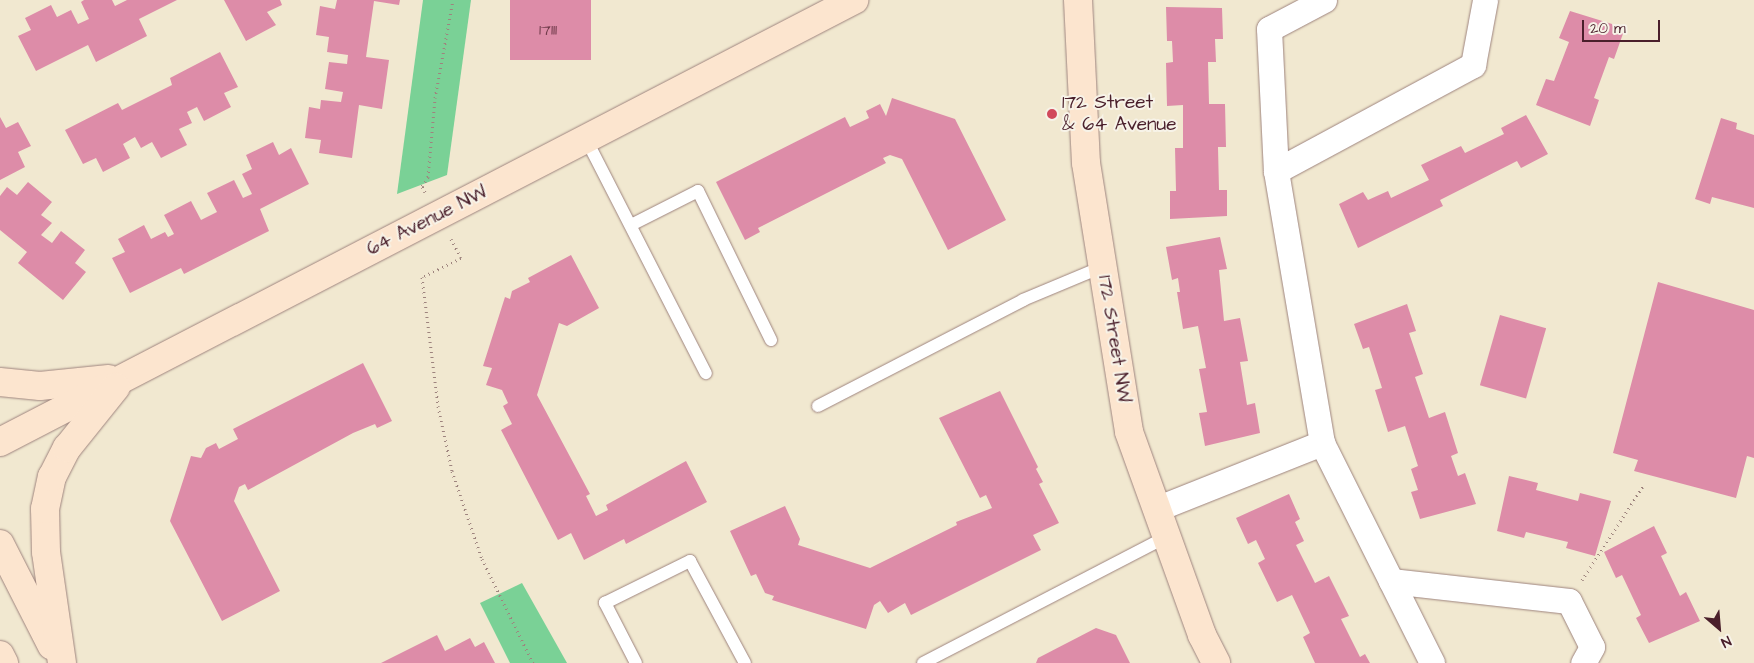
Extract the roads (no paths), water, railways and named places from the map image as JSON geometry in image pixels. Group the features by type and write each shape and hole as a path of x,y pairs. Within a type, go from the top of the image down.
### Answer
{"street":[{"name":"64 Avenue NW","path":"0,442 854,0"},
{"name":"172 Street NW","path":"1078,0 1086,163 1129,432 1202,635 1216,663"},
{"path":"1324,0 1269,29 1276,172 1322,443 1432,663"},
{"path":"1276,172 1473,64 1485,0"},
{"path":"0,382 40,386 123,378"},
{"path":"61,663 46,552 46,501 52,477 67,448 123,378"},
{"path":"1156,509 1322,443"},
{"path":"0,544 61,663"},
{"path":"1391,581 1569,601 1592,647 1583,663"},
{"path":"0,655 4,663"}],"lane":[{"path":"586,139 706,373"},
{"path":"631,225 698,191 771,340"},
{"path":"818,406 1023,300 1102,267"},
{"path":"923,663 1166,537"},
{"path":"636,663 605,603 690,561 745,663"}],"place":[{"name":"172 Street & 64 Avenue","path":"1052,114"}]}
